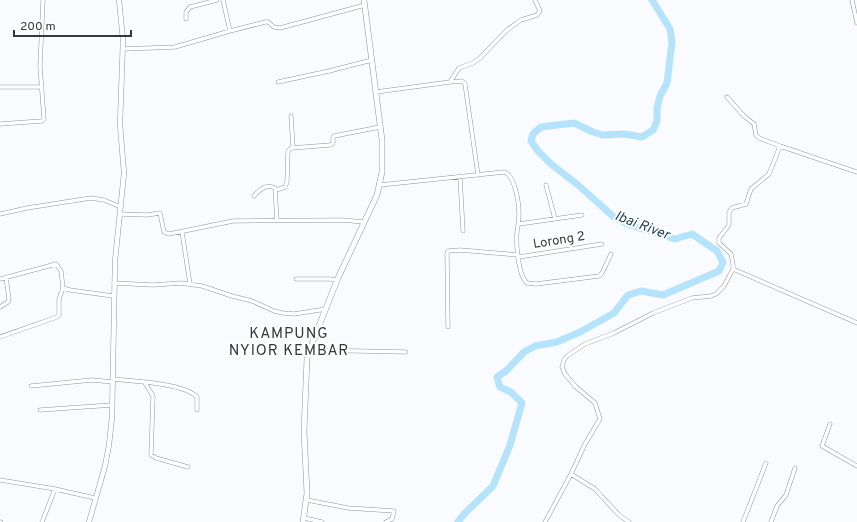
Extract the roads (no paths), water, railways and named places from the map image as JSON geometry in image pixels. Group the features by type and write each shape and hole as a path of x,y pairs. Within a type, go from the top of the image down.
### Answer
{"main road":[{"path":"304,520 307,500 304,420 307,363 310,350 337,280 377,195 380,185 383,160 365,3"}],"street":[{"path":"0,124 44,119 41,49 43,0"},
{"path":"89,522 108,452 112,405 115,254 124,173 120,124 123,49 119,0"},
{"path":"186,19 186,12 190,7 217,0"},
{"path":"223,0 230,30"},
{"path":"450,82 459,68 473,63 480,58 508,30 521,20 537,15 540,11 535,0"},
{"path":"852,0 857,23"},
{"path":"123,49 171,48 230,30 268,22 274,27 280,28 365,3"},
{"path":"278,82 372,60"},
{"path":"376,92 462,81 465,84 478,175"},
{"path":"0,87 42,87"},
{"path":"727,97 744,116 754,124 757,137 857,172"},
{"path":"276,190 287,185 288,151 293,146 290,116"},
{"path":"292,148 330,145 333,143 334,136 380,128"},
{"path":"545,522 571,474 585,444 600,421 596,405 576,387 565,374 562,367 563,361 567,356 585,344 614,333 653,313 692,298 711,296 720,290 733,269 731,254 718,243 719,238 729,225 729,212 732,208 746,204 751,189 768,174 780,146"},
{"path":"380,185 504,172 508,173 511,176 518,203 519,224 516,244 518,256 523,278 525,282 531,284 598,276 602,274 611,254"},
{"path":"460,177 463,231"},
{"path":"546,185 555,219"},
{"path":"254,196 259,190 266,186 273,186 276,190 277,221"},
{"path":"0,214 27,208 91,198 104,200 121,207"},
{"path":"120,214 160,213 165,233 169,234 233,221 342,220 364,222"},
{"path":"519,224 582,215"},
{"path":"182,232 190,284"},
{"name":"Lorong 2","path":"448,327 448,251 460,250 518,256 602,244"},
{"path":"0,279 56,264 61,272 63,288 59,299 57,317 0,337"},
{"path":"733,269 857,322"},
{"path":"0,307 8,302 9,299 6,277"},
{"path":"296,279 337,280"},
{"path":"114,283 153,285 175,283 213,288 232,296 252,301 280,313 294,314 326,309"},
{"path":"63,288 114,296"},
{"path":"310,350 406,352"},
{"path":"31,386 92,380 150,382 166,385 195,394 198,400 197,410"},
{"path":"145,383 152,392 151,455 156,458 188,467"},
{"path":"40,410 112,405"},
{"path":"830,424 822,446 857,466"},
{"path":"743,522 766,463"},
{"path":"772,522 778,506 786,495 795,468"},
{"path":"571,474 595,489 618,515 629,522"},
{"path":"0,480 55,489 96,498"},
{"path":"42,522 55,489"},
{"path":"307,500 365,510 393,510 395,513 394,517 390,521 386,522"},
{"path":"304,520 322,522"}],"waterway":[{"name":"Ibai River","path":"458,522 465,513 493,486 510,445 522,403 511,392 500,387 497,377 506,371 524,352 535,346 557,342 580,332 614,313 628,295 641,291 663,295 719,271 723,262 717,251 692,234 675,239 630,225 615,218 578,185 551,164 538,151 531,141 533,134 541,127 574,123 603,135 625,134 642,137 653,130 657,121 657,108 660,96 667,83 672,42 670,29 652,0"}],"district":[{"name":"KAMPUNG NYIOR KEMBAR","path":"289,342"}]}
